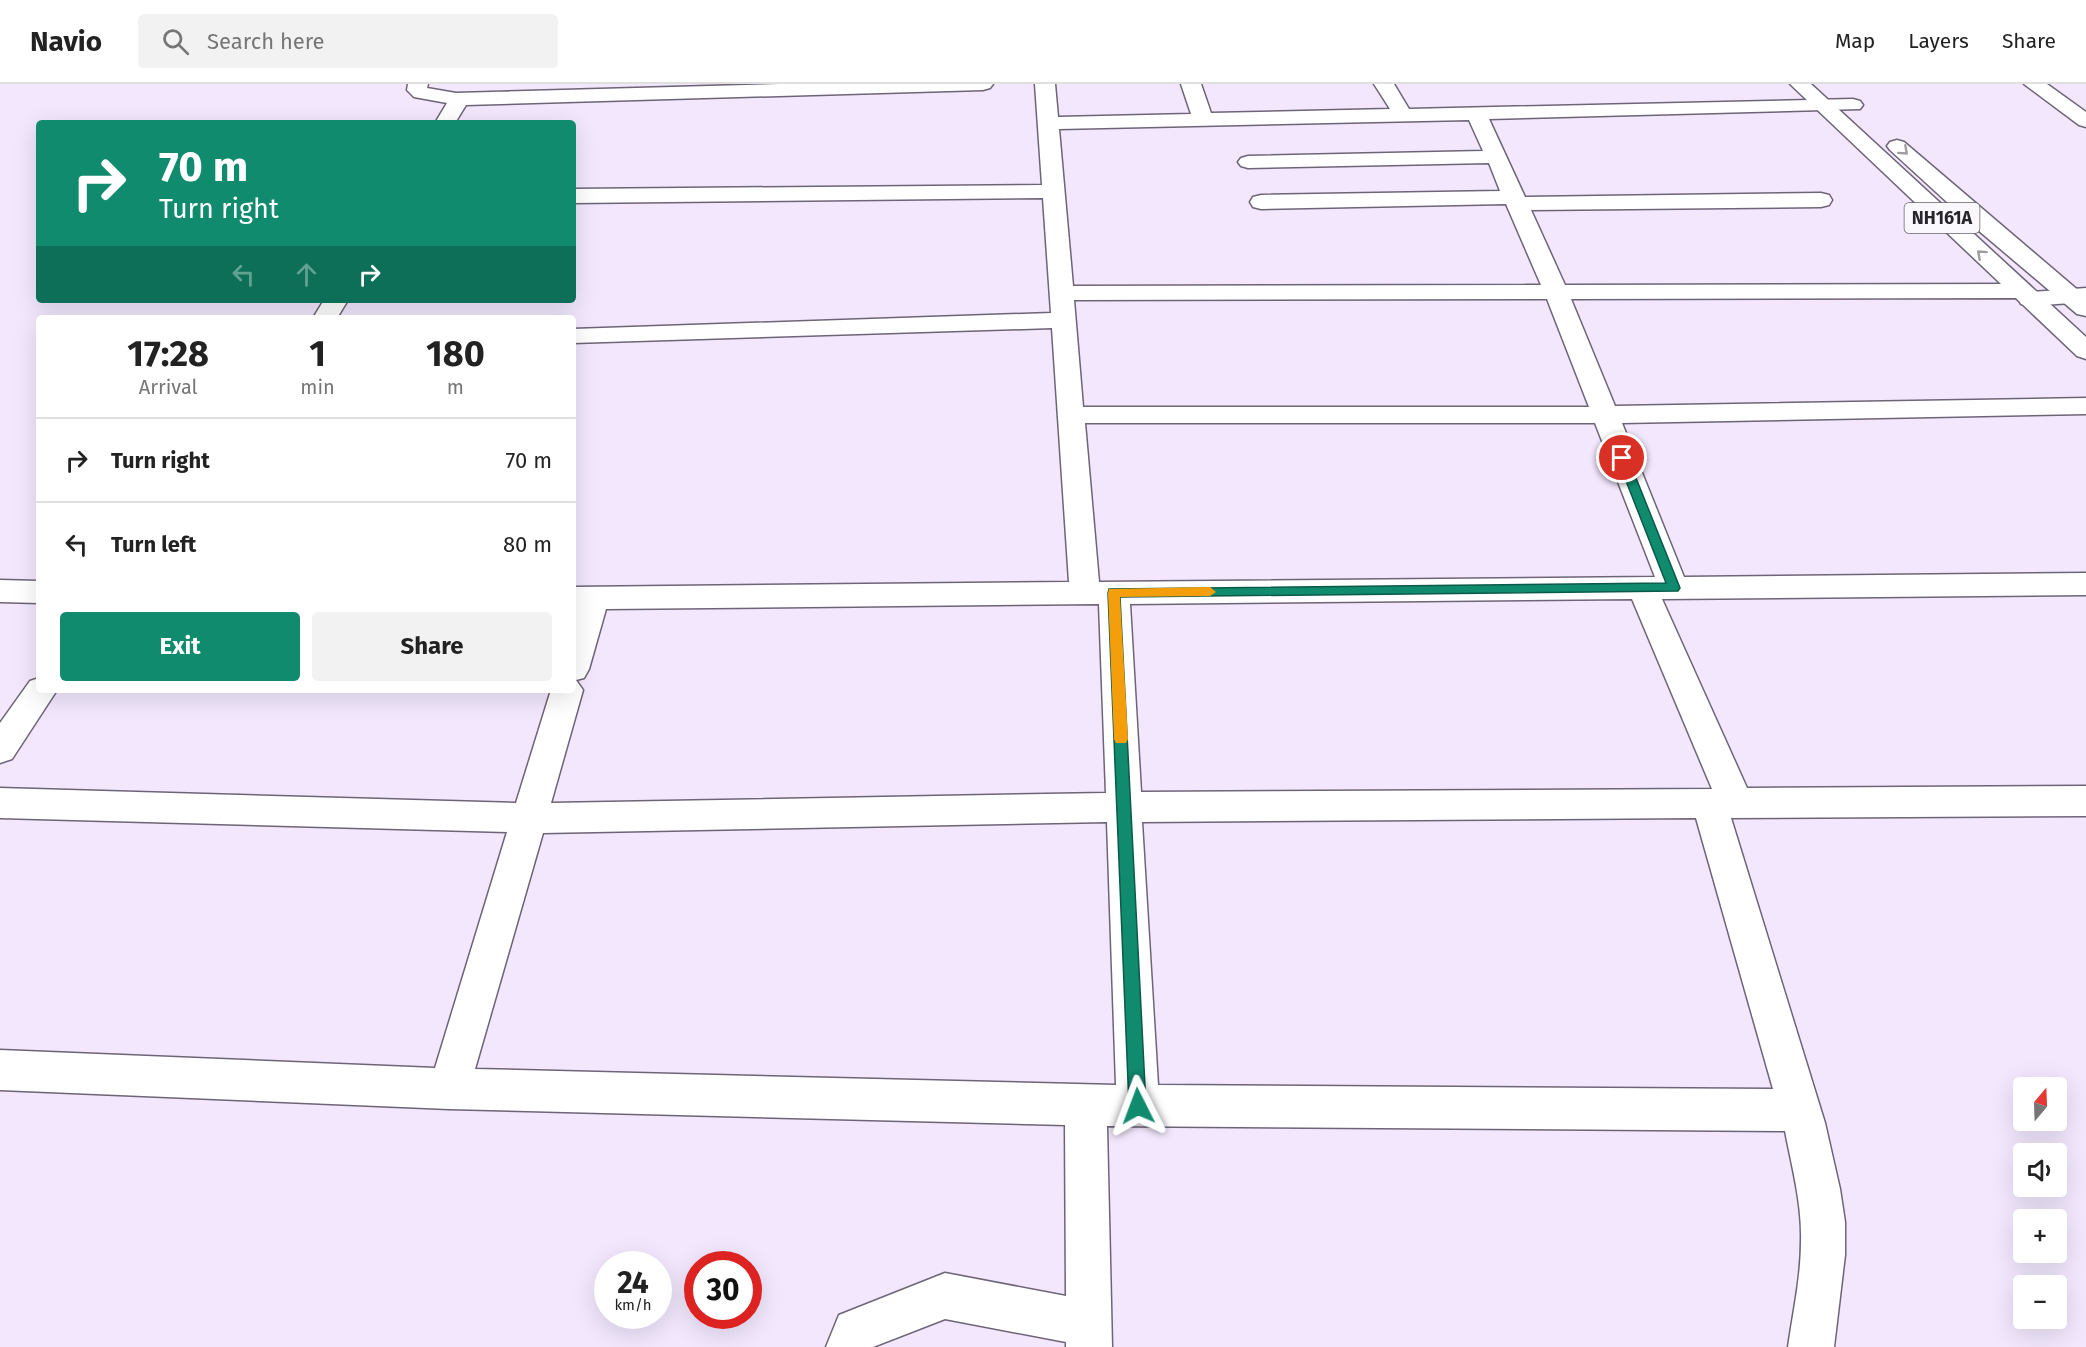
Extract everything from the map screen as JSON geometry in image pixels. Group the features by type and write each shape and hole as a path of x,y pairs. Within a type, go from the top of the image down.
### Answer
{"main road":[{"path":"418,84 417,90 421,93 456,99 983,84"},
{"path":"1045,84 1071,415 1100,593 1124,807 1138,1106"},
{"path":"1191,84 1203,119"},
{"path":"1384,84 1403,115"},
{"name":"NH161A","path":"1800,84 2086,351"},
{"name":"NH161A","path":"1829,84 1980,220 2081,300"},
{"path":"2034,84 2086,121"},
{"path":"1598,93 1613,111"},
{"path":"447,120 458,102 456,99"},
{"path":"2060,103 2086,101"},
{"path":"1048,123 1853,105"},
{"path":"1477,114 1556,291 1674,588"},
{"path":"1248,162 1496,157"},
{"path":"576,196 1053,191"},
{"path":"1261,202 1821,200"},
{"path":"1061,293 1556,291 2025,295 2081,300"},
{"path":"576,336 1064,320"},
{"path":"1071,415 1605,415 2086,406"},
{"path":"576,650 584,598 2086,584"},
{"path":"1642,588 1723,804 1815,1176 1823,1254 1810,1347"},
{"path":"0,591 36,592"},
{"path":"0,748 39,693"},
{"path":"449,1089 566,693"},
{"path":"0,803 528,818 1124,807 2086,801"},
{"path":"0,1070 449,1089 1138,1106 1800,1110"},
{"path":"849,1347 855,1331 945,1296 1089,1335 1086,1104"}],"slow traffic":[{"path":"1121,739 1114,593 1210,592"}],"route":[{"path":"1138,1106 1114,593 1674,588 1622,458"}]}
